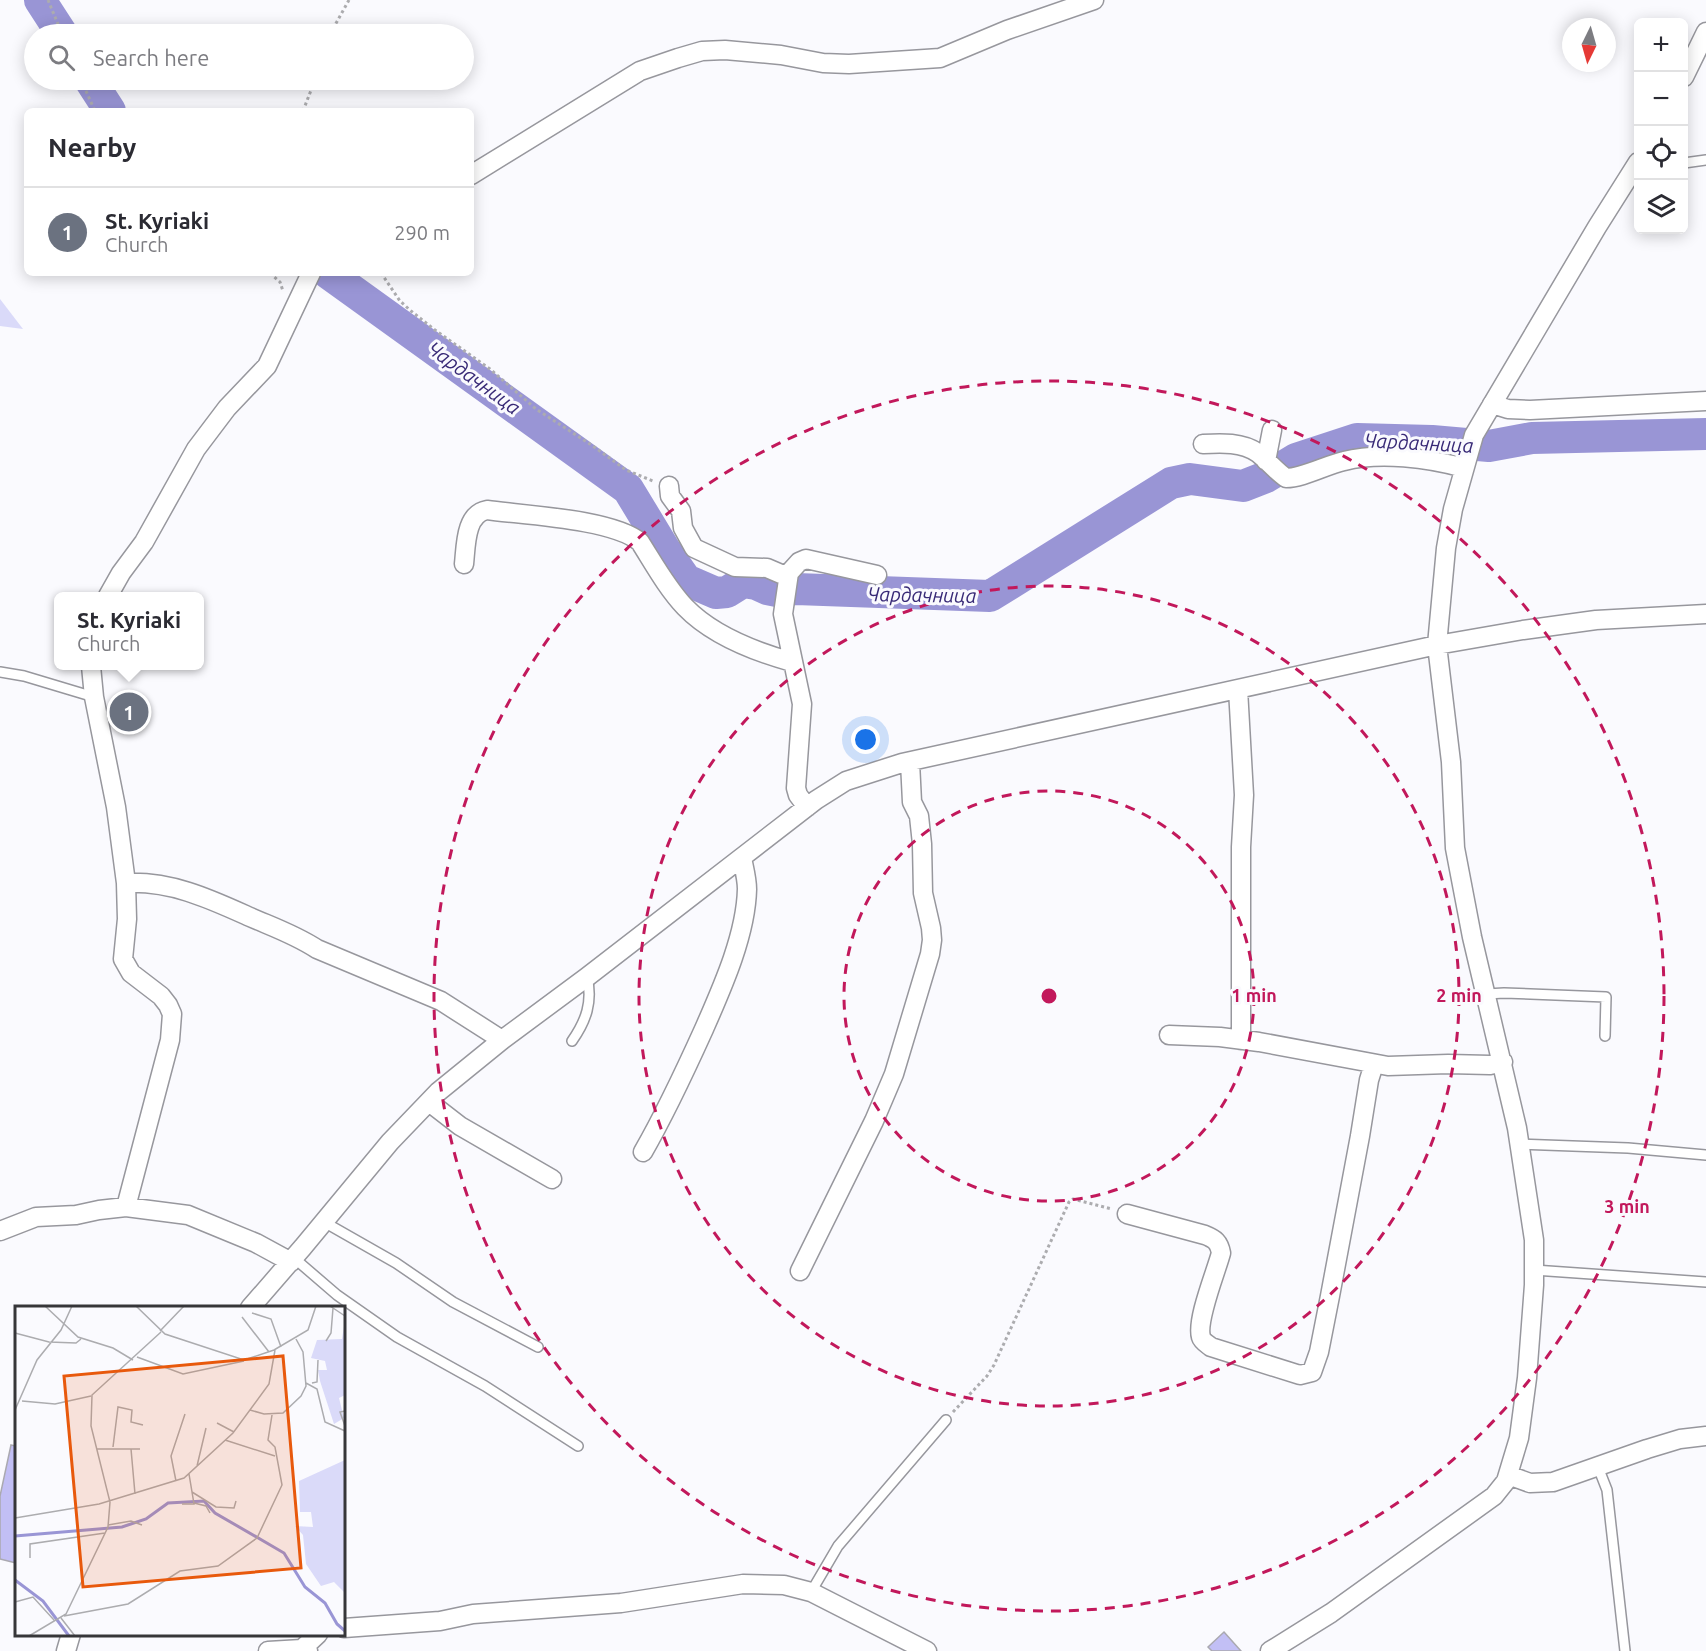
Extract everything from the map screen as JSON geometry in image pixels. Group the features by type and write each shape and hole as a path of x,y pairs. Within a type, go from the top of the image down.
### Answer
{"street":[{"path":"474,174 640,71 702,51 725,50 781,55 840,64 940,58 1007,30 1094,0"},
{"path":"1685,72 1706,32"},
{"path":"1270,1651 1331,1613 1494,1496 1506,1481 1519,1438 1527,1378 1534,1240 1520,1144 1503,1062 1472,937 1455,848 1451,762 1437,645 1446,548 1453,509 1474,435 1597,227 1634,171"},
{"path":"111,592 128,562 144,542 196,449 227,408 267,366 310,276"},
{"path":"1492,404 1508,409 1530,410 1706,401"},
{"path":"1272,430 1274,467"},
{"path":"1203,444 1224,443 1247,447 1286,478 1293,478 1347,460 1374,458 1466,461"},
{"path":"669,486 670,496 681,511 683,528 694,548 735,567 766,567 786,586"},
{"path":"464,564 469,529 475,515 481,511 588,523 617,530 633,536 640,542 665,581 685,607 699,620 754,651 792,662"},
{"path":"807,807 796,788 802,704 783,614 786,586 792,567 806,559 877,575"},
{"path":"252,1306 390,1142 429,1102 502,1040 807,807 846,781 909,762 1437,645 1596,620 1706,614"},
{"path":"91,670 93,697 116,807 126,883 127,919 123,959 126,966 140,981 161,996 172,1014 170,1040 126,1207"},
{"path":"1238,689 1244,795 1241,847 1241,1040"},
{"path":"800,1271 874,1121 894,1074 930,954 932,928 923,893 919,816 912,802 909,762"},
{"path":"644,1152 685,1070 728,972 745,906 747,888 742,858"},
{"path":"126,883 142,882 198,894 441,1002 502,1040"},
{"path":"1169,1035 1241,1040 1294,1047 1374,1064 1466,1065 1503,1062"},
{"path":"1127,1214 1204,1235 1215,1239 1220,1245 1221,1253 1201,1319 1201,1337 1204,1342 1210,1347 1299,1375 1312,1372 1319,1352 1369,1080 1374,1064"},
{"path":"429,1102 460,1126 552,1179"},
{"path":"0,1231 36,1217 76,1215 126,1207 188,1215 292,1260"},
{"path":"1508,1475 1530,1483 1553,1482 1680,1439 1706,1436"},
{"path":"345,1628 440,1621 473,1614 621,1603 743,1584 784,1585 811,1592 927,1651"},
{"path":"66,1651 71,1636"},
{"path":"268,1651 305,1650 317,1636"}],"lane":[{"path":"1688,162 1706,160"},
{"path":"0,672 24,676 93,697"},
{"path":"572,1041 588,1012 590,990 587,977"},
{"path":"1487,994 1606,997 1605,1036"},
{"path":"1520,1144 1628,1148 1706,1155"},
{"path":"324,1222 396,1263 453,1302 538,1347"},
{"path":"292,1260 397,1338 486,1386 578,1446"},
{"path":"1534,1270 1706,1282"},
{"path":"811,1592 838,1546 946,1420"},
{"path":"1598,1467 1607,1490 1625,1651"}],"path":[{"path":"48,0 58,24"},
{"path":"336,24 350,0"},
{"path":"86,90 94,108"},
{"path":"304,108 311,90"},
{"path":"383,276 400,301 411,311 490,369 551,421 593,446 626,470 669,486"},
{"path":"946,1420 987,1376 994,1365 1069,1202 1073,1199 1082,1200 1127,1214"}],"shaded area":[{"path":"0,299 23,329 0,326"}],"building":[{"path":"112,701 146,702 146,723 111,722"},
{"path":"11,1445 15,1446 15,1563 0,1559 0,1496"},
{"path":"1224,1632 1241,1651 1212,1651 1208,1647"}],"waterway":[{"name":"Чардачница","path":"40,0 56,24"},
{"name":"Чардачница","path":"96,90 108,108"},
{"name":"Чардачница","path":"332,276 628,489 686,580 716,593 727,592 743,582 777,591 796,589 990,596 1171,483 1190,479 1243,486 1266,477 1296,459 1357,439 1432,441 1489,446 1532,438 1706,434"}],"place":[{"name":"St. Kyriaki","path":"129,712"}]}
